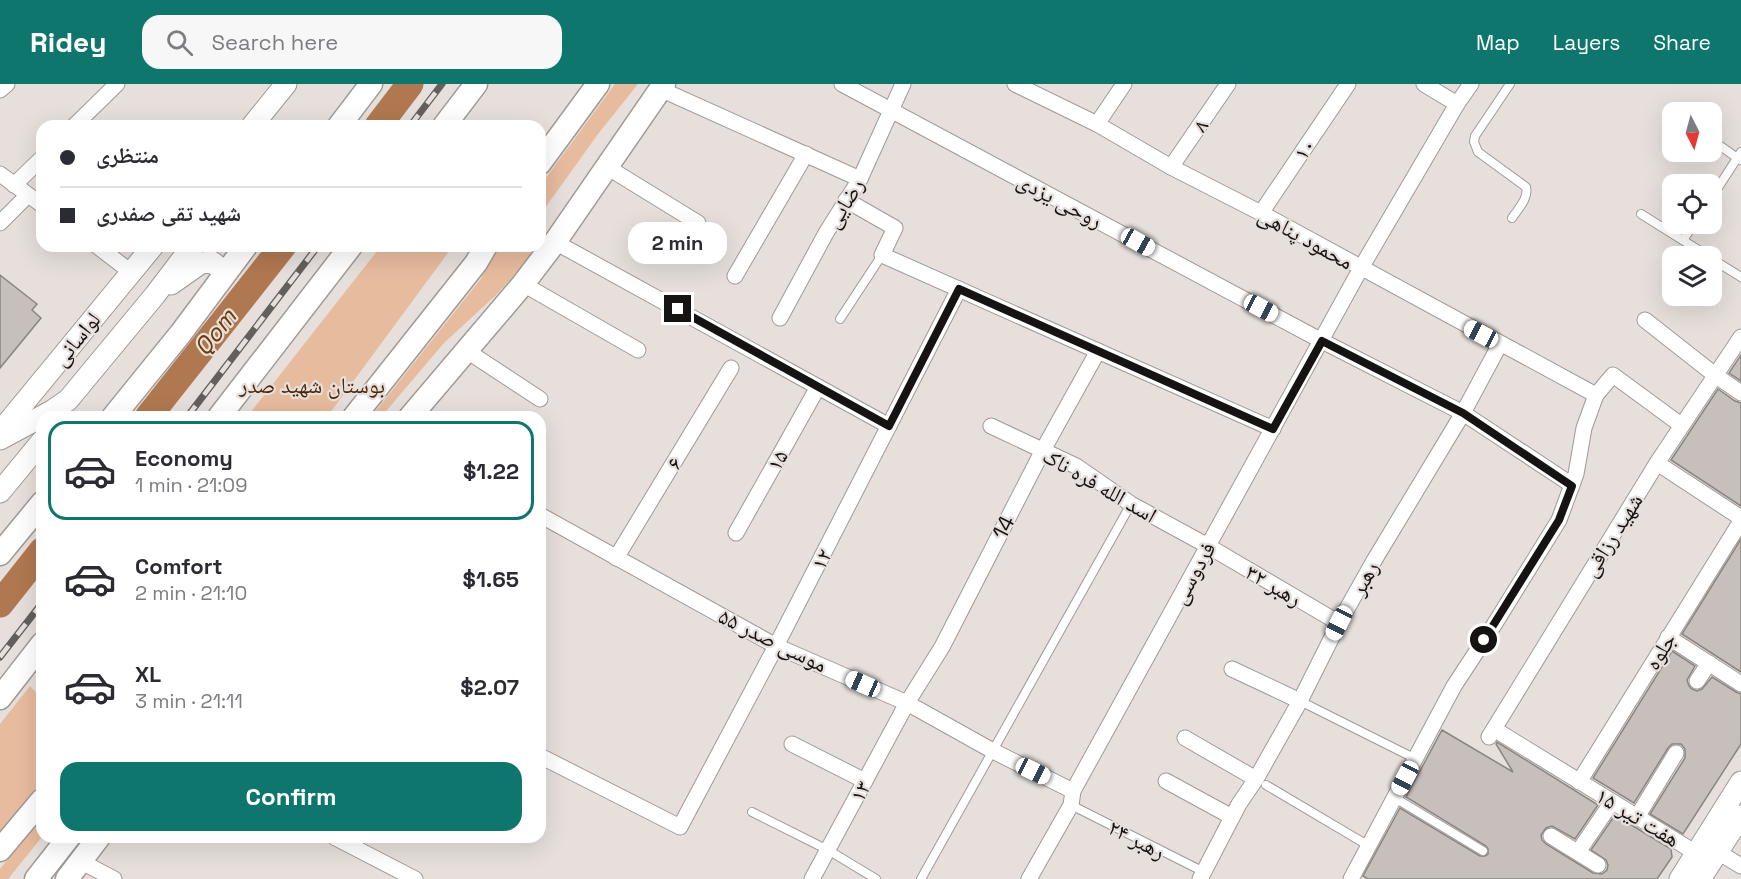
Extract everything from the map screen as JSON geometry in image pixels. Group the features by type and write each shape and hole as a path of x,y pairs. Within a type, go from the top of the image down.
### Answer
{"main road":[{"path":"257,120 286,84"},
{"path":"344,120 371,84"},
{"path":"449,120 476,84"},
{"path":"546,155 598,84"},
{"path":"554,237 607,167 662,87"},
{"name":"لواسانی","path":"0,432 148,252"},
{"path":"52,411 68,400 155,296 188,252"},
{"path":"118,411 181,333 242,252"},
{"path":"224,411 346,252"},
{"path":"359,411 482,252"},
{"path":"415,411 523,284 544,252"},
{"path":"155,296 201,263 212,262 226,273"},
{"path":"0,439 36,420"},
{"path":"0,492 36,448"},
{"path":"0,554 36,510"},
{"path":"0,698 36,652"},
{"path":"1680,879 1741,782"},
{"path":"0,850 36,807"},
{"path":"1700,879 1741,816"},
{"path":"36,879 64,843"},
{"path":"74,870 94,843"}],"street":[{"path":"0,90 7,84"},
{"path":"80,120 117,84"},
{"name":"روحی یزدی","path":"842,84 1322,341 1463,413 1572,486"},
{"name":"رضایی","path":"780,318 826,232 860,179 903,84"},
{"name":"محمود پناهی","path":"1015,84 1096,124 1596,395"},
{"path":"1096,124 1124,84"},
{"name":"۸","path":"1171,166 1228,84"},
{"name":"۱۰","path":"1261,213 1348,84"},
{"path":"1424,84 1457,104"},
{"name":"فردوسی","path":"1029,879 1095,753 1361,268 1471,84"},
{"path":"662,87 860,179"},
{"path":"735,276 806,154"},
{"path":"14,185 36,164"},
{"path":"607,167 698,223"},
{"path":"0,174 36,201"},
{"path":"0,223 28,195"},
{"path":"846,200 895,228 882,255 1273,429"},
{"path":"554,237 889,426"},
{"path":"105,252 131,272"},
{"path":"523,284 638,350"},
{"name":"۱۲","path":"546,759 680,827 776,646 959,289"},
{"path":"1645,320 1741,393"},
{"name":"شهید رزاقی","path":"1491,733 1657,463 1741,337"},
{"name":"رهبر","path":"1202,875 1232,817 1261,782 1339,623 1463,413 1500,345"},
{"path":"467,351 540,399"},
{"name":"14","path":"907,703 942,647 1043,450 1098,351"},
{"name":"۶","path":"616,558 731,368"},
{"path":"1355,878 1369,846 1454,686 1559,520 1576,474 1584,428 1596,395 1612,375 1681,425"},
{"name":"۱۵","path":"736,533 818,387"},
{"name":"اسد الله فره ناک","path":"992,426 1076,466 1131,504 1208,546"},
{"path":"1657,463 1741,520"},
{"name":"موسی صدر ۵۵","path":"546,518 776,646 907,703 1072,798"},
{"name":"جلوه","path":"1580,782 1741,520"},
{"name":"رهبر ۳۲","path":"1208,546 1339,623"},
{"path":"1668,637 1741,683"},
{"path":"1697,681 1709,663"},
{"path":"1232,669 1300,702"},
{"name":"۱۳","path":"812,879 907,703"},
{"name":"هفت تیر ۱۵","path":"1491,733 1580,782 1696,853"},
{"path":"1185,738 1261,782"},
{"path":"792,744 865,781"},
{"path":"1637,817 1676,753"},
{"path":"1166,781 1232,817"},
{"path":"1578,852 1612,802"},
{"path":"1551,836 1598,865"},
{"path":"346,843 415,879"},
{"path":"1718,852 1741,866"},
{"path":"74,870 114,879"}],"lane":[{"path":"1510,84 1475,136 1474,142 1478,152 1526,187 1525,198 1512,218"},
{"path":"1722,146 1740,157 1722,183"},
{"path":"1641,214 1693,246"},
{"path":"1683,240 1687,234"},
{"path":"840,319 882,255"},
{"path":"1722,265 1741,277"},
{"path":"921,879 1131,504"},
{"path":"1300,702 1416,759"},
{"path":"1261,782 1369,846"},
{"name":"رهبر ۲۴","path":"1072,798 1202,875"},
{"path":"1395,798 1483,851"},
{"path":"752,812 828,850 876,879"}],"green space":[{"path":"615,84 638,84 598,134 546,207 546,178"},
{"name":"بوستان شهید صدر","path":"376,252 449,252 331,411 252,411"},
{"path":"496,252 535,252 496,295 444,343 386,411 376,411 480,280"},
{"path":"30,686 36,692 36,788 0,831 0,724"},
{"path":"36,825 37,843 8,879 0,879 0,869"}],"building":[{"path":"0,275 37,304 32,310 41,318 0,368"},
{"path":"1741,355 1741,381 1729,373"},
{"path":"1718,389 1741,403 1741,506 1671,460"},
{"path":"1741,539 1741,672 1682,634"},
{"path":"1672,651 1695,666 1687,680 1692,689 1697,691 1702,689 1712,677 1741,694 1741,744 1683,834 1650,814 1685,758 1685,749 1681,744 1672,744 1668,748 1634,803 1593,778"},
{"path":"1442,730 1513,772 1496,744 1497,742 1598,805 1575,839 1552,826 1546,828 1541,835 1546,844 1593,873 1602,874 1607,870 1606,860 1591,850 1615,815 1671,849 1672,857 1657,879 1368,879 1363,876 1400,808 1480,856 1488,854 1486,846 1406,797"}],"waterway":[{"name":"Qom","path":"383,120 410,84"},
{"name":"Qom","path":"153,411 278,252"},
{"name":"Qom","path":"0,604 36,559"}],"railway":[{"path":"415,120 442,84"},
{"path":"192,411 313,252"},
{"path":"0,657 36,611"}],"route":[{"path":"678,309 889,426 959,289 1273,429 1322,341 1463,413 1572,486 1559,520 1484,640"}]}
